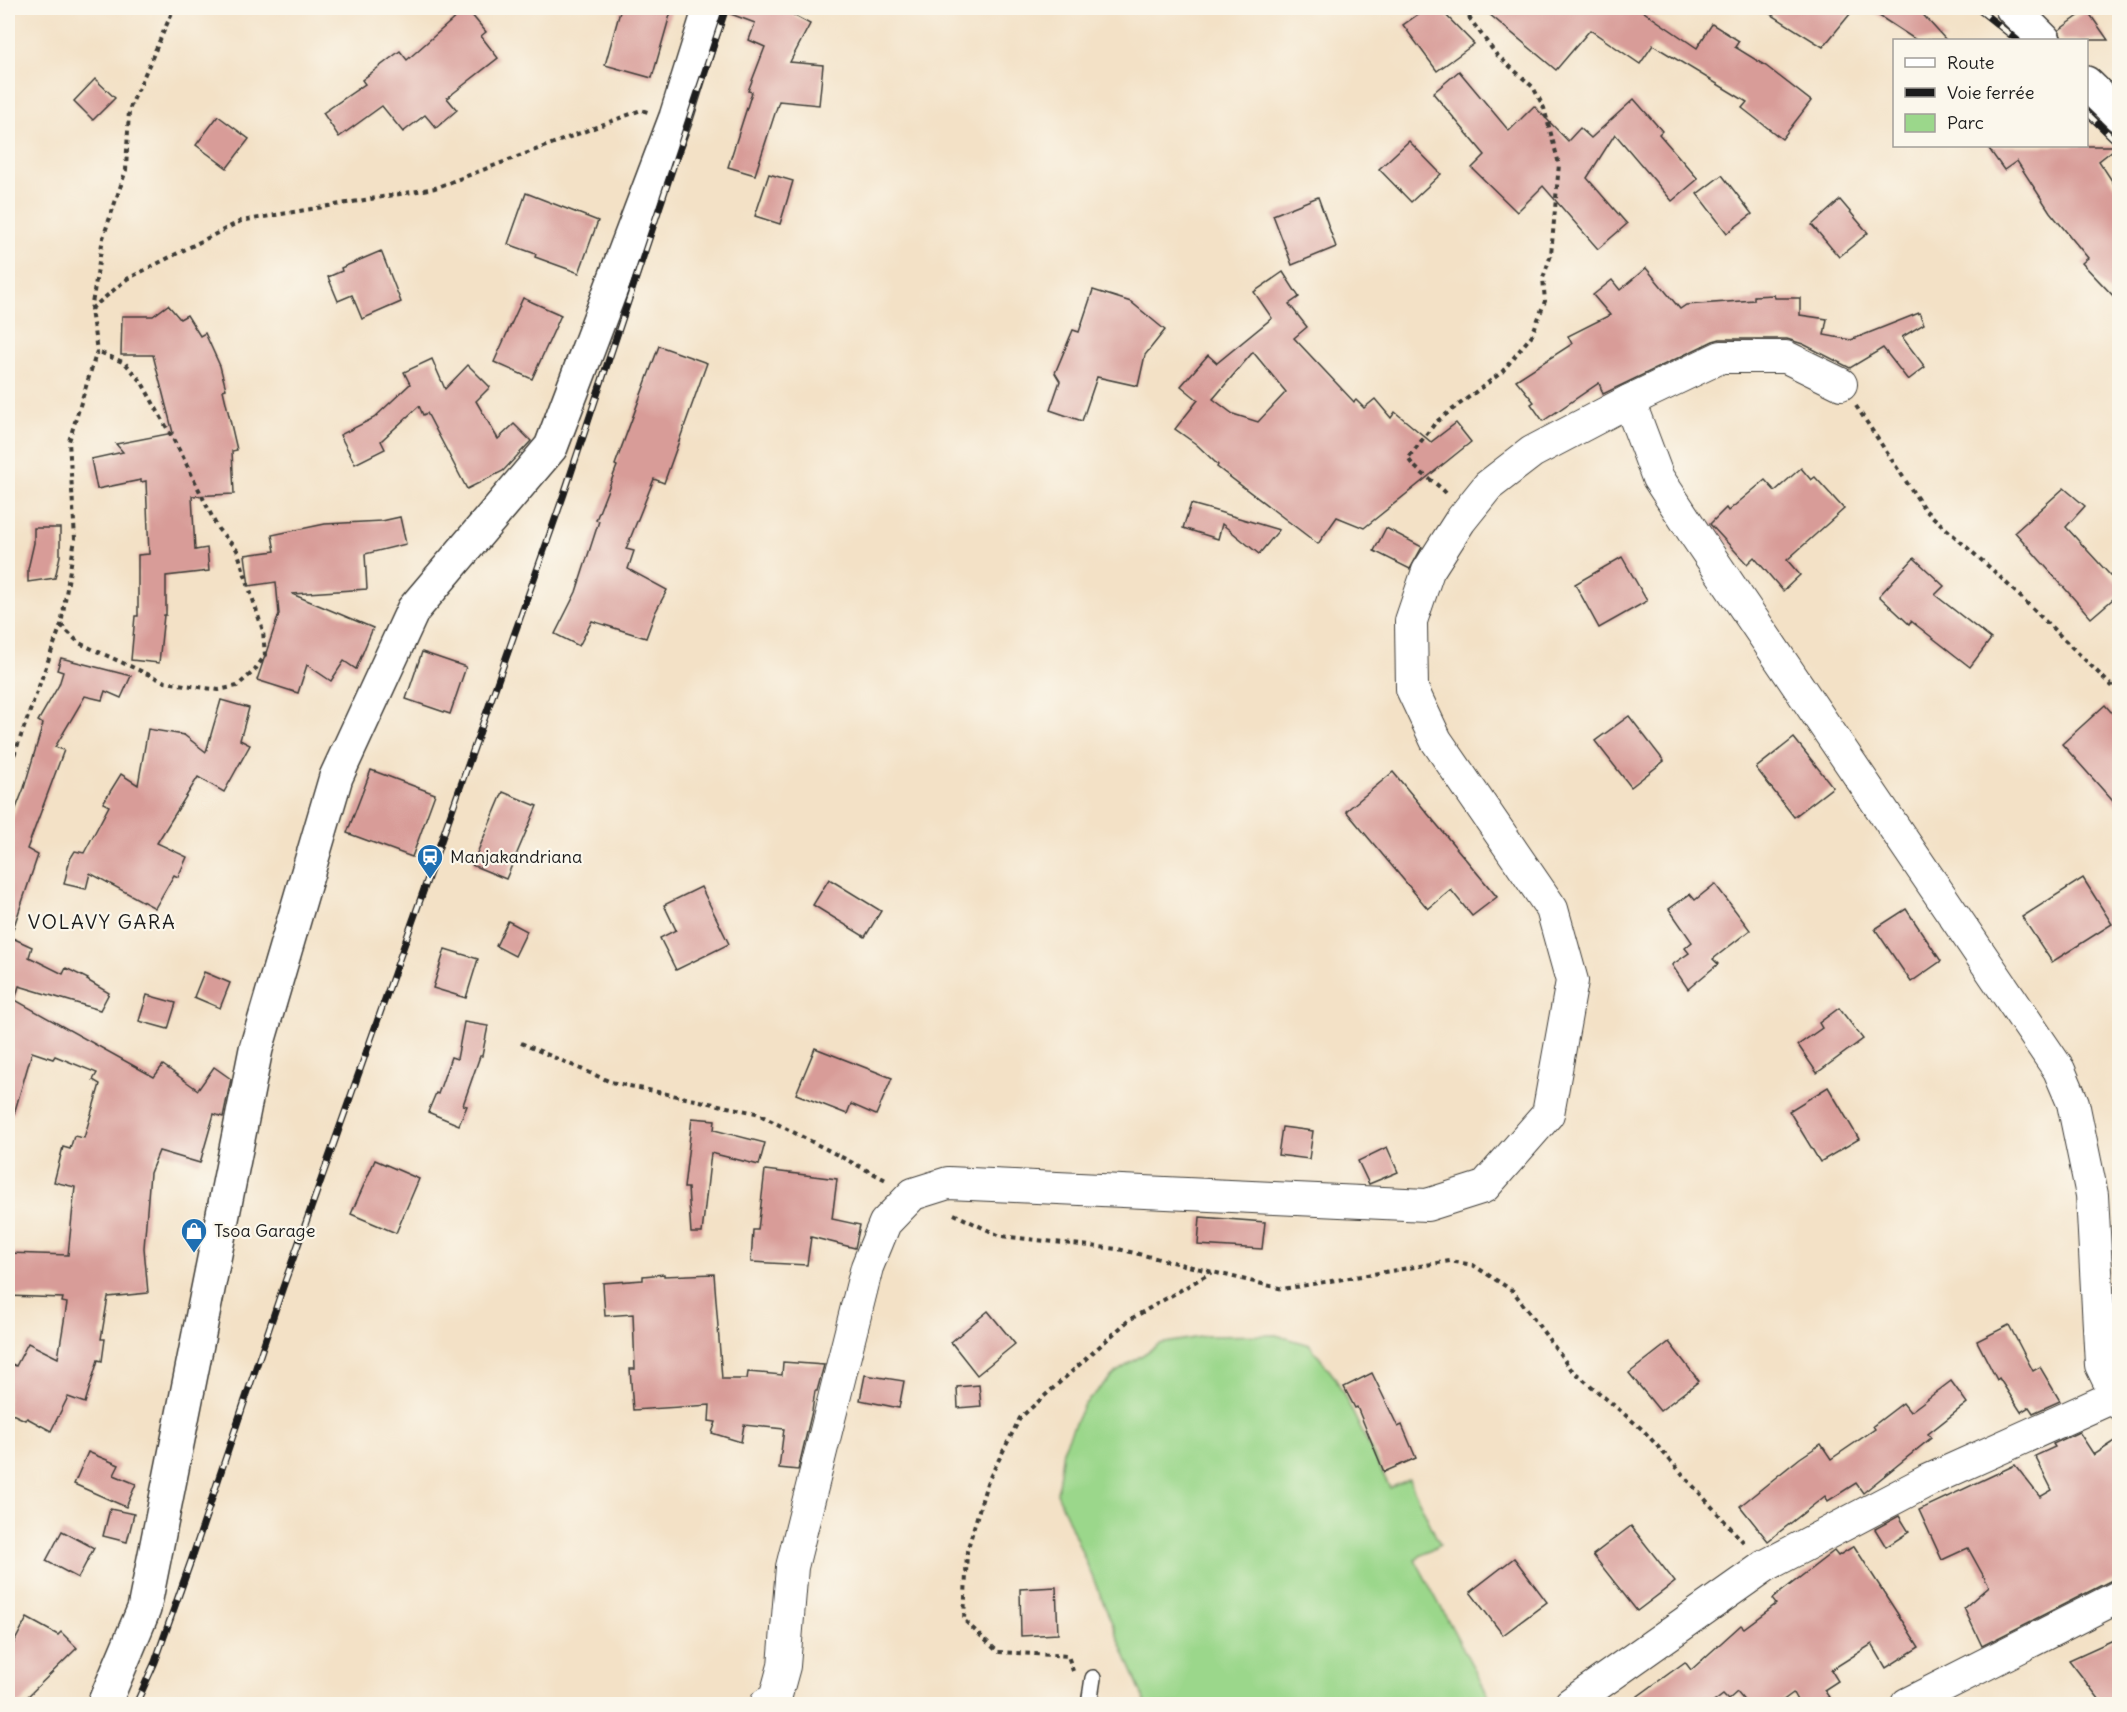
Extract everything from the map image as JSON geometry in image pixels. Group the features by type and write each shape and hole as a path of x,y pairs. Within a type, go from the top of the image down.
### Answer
{"main road":[{"path":"104,1704 144,1609 256,1049 336,777 412,610 551,447 676,117 711,8"},
{"path":"2012,8 2043,39"},
{"path":"2088,85 2120,116"}],"street":[{"path":"766,1704 775,1699 784,1666 792,1567 867,1267 885,1223 913,1194 948,1183 1427,1205 1484,1187 1548,1114 1572,981 1552,909 1436,740 1412,689 1411,621 1428,571 1460,521 1488,486 1532,452 1629,401 1721,357 1786,357 1841,384"},
{"path":"1578,1702 1765,1566 1928,1481 2118,1398 2102,1365 2092,1195 2073,1103 2059,1070 1658,478 1629,401"},
{"path":"1907,1704 2120,1596"}],"lane":[{"path":"1089,1704 1093,1678"}],"path":[{"path":"8,772 61,625 75,539 69,441 97,351 91,310 103,238 126,170 129,110 174,8"},
{"path":"1460,521 1451,498 1435,481 1414,469 1408,458 1436,422 1502,372 1532,335 1545,301 1543,278 1551,255 1559,164 1544,108 1533,87 1496,54 1470,19 1467,8"},
{"path":"91,310 127,279 241,221 435,188 641,111 676,117"},
{"path":"61,625 79,643 165,682 219,690 237,686 255,670 265,655 262,631 237,550 218,529 183,457 141,381 125,363 97,351"},
{"path":"1841,384 1925,510 1997,574 2120,694"},
{"path":"521,1043 611,1082 756,1113 1000,1236 1118,1249 1283,1289 1450,1261 1473,1265 1513,1292 1571,1369 1642,1430 1765,1566"},
{"path":"1075,1675 1068,1656 998,1652 964,1620 967,1551 987,1483 1020,1418 1129,1320 1213,1271"}],"green space":[{"path":"1276,1335 1310,1345 1336,1379 1390,1488 1409,1479 1440,1545 1415,1559 1493,1704 1146,1704 1057,1493 1063,1450 1083,1406 1115,1373 1159,1344 1206,1336"}],"building":[{"path":"466,8 486,32 481,36 498,58 447,98 457,110 436,128 425,115 403,132 382,106 339,137 323,113 365,84 362,80 400,51 407,60"},
{"path":"621,8 672,8 652,78 605,65"},
{"path":"728,8 796,8 793,15 810,24 790,62 823,65 819,105 779,101 755,175 728,167 752,92 748,91 765,47 749,40 755,23 728,13"},
{"path":"1427,8 1439,8 1474,44 1437,71 1403,25"},
{"path":"1482,8 1638,8 1697,48 1712,24 1739,41 1735,47 1766,66 1811,101 1782,139 1742,108 1747,102 1653,45 1640,64 1590,30 1556,70"},
{"path":"1761,8 1855,8 1823,47"},
{"path":"1867,8 1917,8 1945,39 1914,39"},
{"path":"2087,10 2108,40 2062,39 2059,30"},
{"path":"1459,71 1509,131 1534,106 1568,141 1580,128 1591,138 1634,99 1662,131 1659,134 1698,179 1672,201 1615,134 1587,178 1627,224 1598,249 1543,186 1517,212 1472,168 1485,155 1433,93"},
{"path":"95,79 115,98 93,120 74,101"},
{"path":"218,116 249,139 227,168 196,145"},
{"path":"1409,141 1441,174 1411,202 1379,169"},
{"path":"2118,146 2099,161 2120,193 2120,303 2082,263 2088,258 2050,212 2017,161 2004,170 1988,147"},
{"path":"769,174 793,181 780,224 755,216"},
{"path":"1722,175 1752,214 1727,233 1697,194"},
{"path":"526,193 598,221 579,273 535,257 536,254 508,244"},
{"path":"1318,197 1336,247 1292,265 1273,215"},
{"path":"1840,200 1868,233 1839,257 1812,225"},
{"path":"381,251 401,302 362,319 352,295 338,301 328,277 342,271 341,268"},
{"path":"1646,268 1680,309 1686,305 1754,300 1754,296 1774,295 1775,298 1800,298 1800,315 1827,319 1824,335 1851,340 1919,313 1924,324 1902,337 1925,367 1908,380 1883,348 1850,368 1803,344 1787,339 1720,339 1603,394 1599,383 1543,421 1531,404 1534,402 1516,380 1572,344 1568,336 1610,315 1593,295 1612,280 1620,290"},
{"path":"1283,272 1299,297 1289,304 1307,327 1294,338 1354,402 1356,400 1364,408 1375,399 1391,418 1395,412 1431,442 1456,423 1471,442 1364,528 1337,517 1318,544 1217,467 1218,465 1196,444 1175,429 1198,400 1181,386 1208,355 1217,363 1272,318 1254,292","holes":["1253,352 1286,392 1258,422 1233,414 1213,399"]},
{"path":"1093,290 1131,302 1165,330 1145,355 1138,386 1097,377 1082,421 1050,410 1060,381 1055,373 1073,330 1079,332"},
{"path":"523,298 561,315 532,379 494,362"},
{"path":"168,305 180,319 187,315 200,336 205,333 220,366 226,389 223,390 237,450 232,451 234,494 192,496 195,550 207,548 209,571 166,576 166,615 164,615 159,663 131,660 135,616 138,616 138,555 149,554 146,481 97,489 91,459 123,452 116,444 173,433 153,355 121,355 122,316 153,316"},
{"path":"659,346 707,363 664,483 654,479 626,549 634,551 628,569 667,590 646,638 592,621 579,646 555,634 576,592 599,521 596,520"},
{"path":"432,359 445,389 468,365 490,387 476,401 498,439 514,424 531,441 503,471 467,489 427,413 423,415 419,406 381,441 385,449 355,464 340,435 374,418 410,384 404,372"},
{"path":"1801,468 1811,480 1815,477 1844,509 1787,560 1800,575 1783,591 1754,557 1747,564 1710,524 1726,508 1728,511 1765,480 1775,491"},
{"path":"2064,488 2085,506 2066,527 2120,586 2120,593 2091,618 2015,532"},
{"path":"1191,504 1279,530 1259,554 1222,524 1218,539 1183,528"},
{"path":"400,517 406,544 365,554 367,589 292,594 373,628 356,669 344,661 331,681 307,665 298,693 257,680 279,614 276,582 249,586 245,555 275,551 272,535 325,524 382,521"},
{"path":"34,528 60,528 60,556 55,578 28,582 28,569 34,543"},
{"path":"1386,528 1422,547 1410,569 1374,551"},
{"path":"1622,557 1647,601 1599,628 1575,584"},
{"path":"1914,558 1944,586 1935,595 1991,639 1970,667 1911,621 1909,624 1879,596"},
{"path":"422,652 466,667 450,714 406,699"},
{"path":"61,658 131,676 121,698 105,691 102,700 85,696 55,747 64,750 27,849 38,855 11,935 8,934 8,829 24,788 43,724 38,721 59,685 63,672 57,670"},
{"path":"221,700 249,708 240,740 250,745 224,792 198,777 157,843 187,857 178,877 174,875 155,908 90,873 86,889 64,884 70,859 75,851 84,853 109,806 103,803 121,774 138,785 148,729 184,735 206,752"},
{"path":"2105,705 2120,722 2120,809 2062,744"},
{"path":"1629,716 1664,761 1631,787 1595,741"},
{"path":"1794,738 1833,787 1794,817 1756,768"},
{"path":"371,770 435,794 412,857 347,833"},
{"path":"1393,772 1497,897 1472,916 1451,890 1428,909 1346,811"},
{"path":"503,792 537,806 506,879 472,865"},
{"path":"2083,878 2112,924 2052,962 2022,917"},
{"path":"829,879 881,911 865,937 813,905"},
{"path":"1715,884 1750,930 1713,959 1718,964 1688,989 1672,965 1689,953 1685,948 1692,942 1669,909 1690,894 1695,900"},
{"path":"701,887 729,944 676,970 660,938 676,930 664,905"},
{"path":"1906,909 1941,961 1911,982 1875,929"},
{"path":"508,921 527,931 515,956 496,946"},
{"path":"8,936 32,947 29,957 63,974 66,968 109,993 100,1010 19,986 15,1000 154,1077 163,1065 198,1090 214,1067 231,1079 223,1117 214,1114 200,1163 159,1151 150,1173 144,1248 148,1293 108,1297 101,1339 105,1339 102,1361 98,1360 85,1403 68,1397 51,1431 27,1418 25,1420 8,1412 8,1362 16,1366 28,1343 58,1358 67,1303 62,1302 63,1298 8,1296 8,1253 68,1255 75,1187 54,1182 63,1147 70,1149 74,1136 84,1138 100,1084 93,1080 97,1073 55,1056 53,1059 32,1052 14,1114 8,1114"},
{"path":"445,949 478,959 466,998 433,988"},
{"path":"204,972 230,983 220,1008 194,997"},
{"path":"147,995 176,1003 168,1029 139,1021"},
{"path":"1839,1008 1863,1039 1817,1073 1798,1045 1822,1028 1819,1023"},
{"path":"464,1022 488,1026 482,1056 480,1056 463,1105 467,1106 459,1125 428,1112 436,1093 438,1094 451,1057 457,1059"},
{"path":"815,1048 892,1078 876,1115 851,1104 847,1114 796,1094"},
{"path":"1828,1087 1859,1139 1820,1162 1789,1111"},
{"path":"692,1118 715,1120 714,1130 765,1143 759,1165 711,1153 702,1233 691,1233 688,1188 684,1188"},
{"path":"1282,1127 1313,1131 1309,1159 1278,1155"},
{"path":"1387,1147 1398,1172 1369,1184 1358,1161"},
{"path":"375,1160 419,1179 396,1233 351,1214"},
{"path":"765,1170 837,1179 832,1219 860,1225 855,1248 811,1237 807,1265 751,1262 753,1230 758,1230"},
{"path":"1200,1217 1265,1222 1262,1249 1198,1245"},
{"path":"664,1274 664,1276 714,1274 722,1379 747,1379 748,1372 782,1375 783,1362 824,1365 817,1391 815,1391 798,1470 779,1468 784,1429 744,1425 741,1442 712,1433 716,1422 709,1421 710,1405 633,1410 630,1369 635,1369 633,1314 605,1316 603,1283 643,1280 643,1276"},
{"path":"988,1311 1015,1344 977,1375 951,1342"},
{"path":"2009,1325 2033,1371 2040,1367 2060,1401 2033,1413 2029,1407 2021,1412 1999,1378 1997,1380 1977,1341"},
{"path":"1669,1342 1699,1381 1660,1411 1629,1373"},
{"path":"1372,1373 1398,1427 1402,1425 1416,1458 1384,1472 1357,1407 1355,1408 1344,1387"},
{"path":"865,1375 904,1381 899,1408 860,1400"},
{"path":"1951,1381 1967,1403 1928,1434 1931,1438 1863,1493 1856,1483 1828,1501 1825,1496 1768,1541 1740,1506 1821,1444 1831,1459 1875,1429 1873,1426 1903,1403 1910,1412"},
{"path":"979,1385 981,1406 958,1408 957,1387"},
{"path":"2079,1432 2094,1455 2120,1438 2120,1578 1982,1646 1964,1608 1989,1586 1968,1548 1942,1560 1919,1510 2015,1465 2040,1497 2052,1490 2035,1456 2055,1447 2053,1444"},
{"path":"88,1452 119,1465 114,1475 136,1484 126,1507 74,1484"},
{"path":"110,1509 134,1514 127,1542 103,1536"},
{"path":"1899,1516 1909,1532 1886,1547 1875,1529"},
{"path":"1631,1526 1675,1582 1637,1611 1593,1555"},
{"path":"62,1531 94,1548 78,1578 46,1561"},
{"path":"1854,1546 1919,1647 1886,1668 1872,1644 1831,1670 1838,1681 1824,1690 1829,1697 1815,1704 1799,1704 1793,1693 1778,1704 1747,1704 1737,1692 1728,1700 1723,1695 1711,1704 1627,1704 1685,1662 1691,1670 1741,1625 1744,1628 1776,1604 1772,1599 1834,1551 1838,1556"},
{"path":"1514,1558 1547,1602 1503,1635 1470,1592"},
{"path":"1056,1587 1058,1634 1021,1636 1020,1589"},
{"path":"27,1618 58,1635 61,1632 77,1648 20,1704 8,1704 8,1654"},
{"path":"2120,1637 2120,1704 2103,1704 2069,1660"}],"railway":[{"path":"136,1704 155,1662 192,1558 282,1290 564,494 726,8"},
{"path":"1977,8 2016,39"},
{"path":"2088,114 2120,145"}],"place":[{"name":"Manjakandriana","path":"430,880"},
{"name":"Tsoa Garage","path":"194,1254"}],"district":[{"name":"VOLAVY GARA","path":"102,922"}]}
